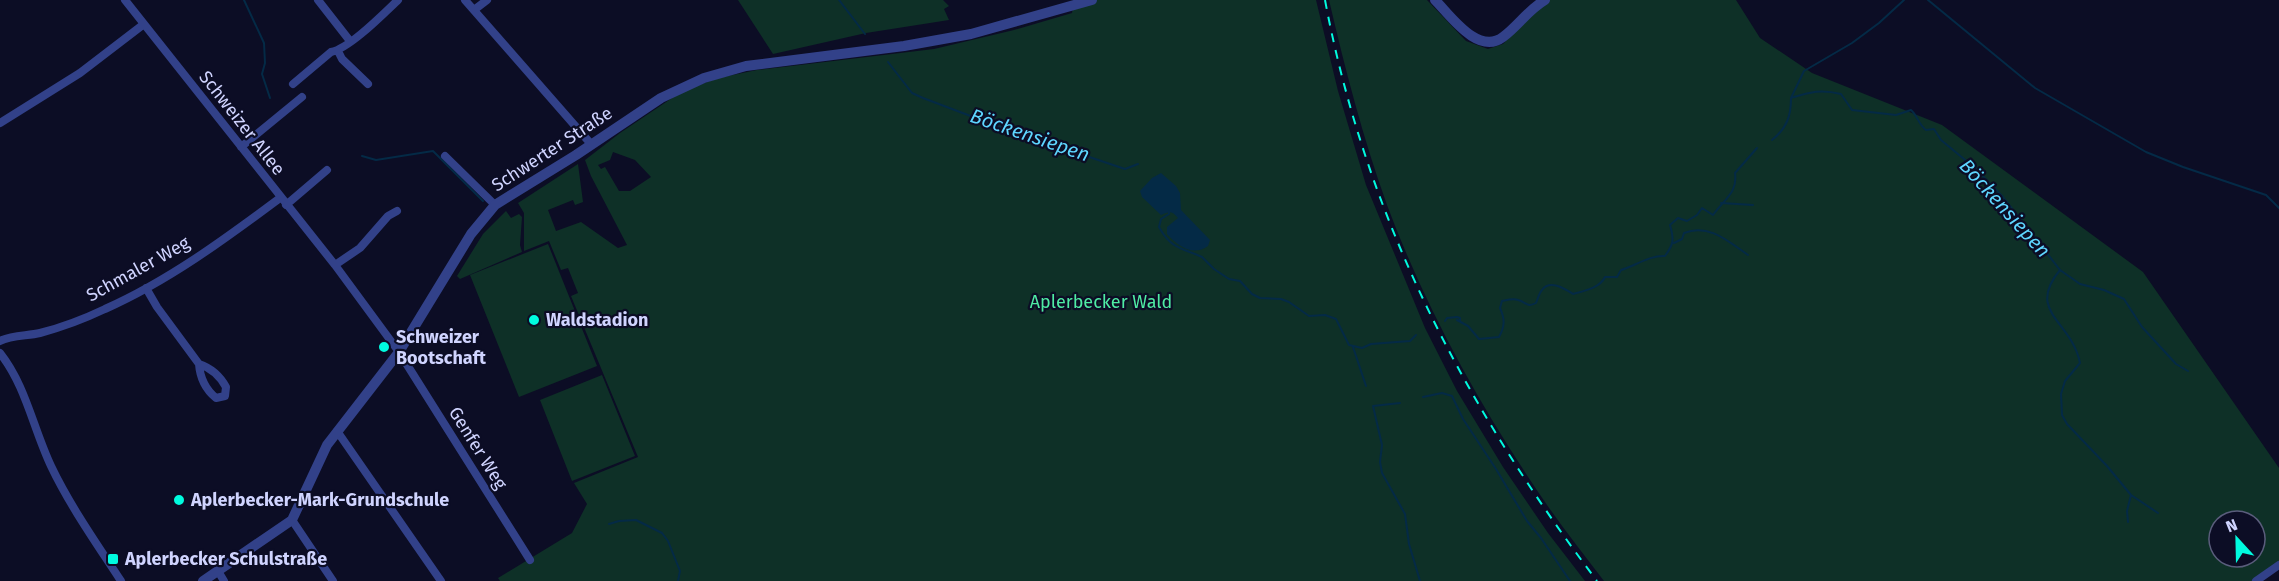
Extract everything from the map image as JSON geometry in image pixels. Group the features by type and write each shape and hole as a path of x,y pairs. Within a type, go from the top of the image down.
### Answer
{"street":[{"name":"Schweizer Allee","path":"125,0 335,265 399,352"},
{"path":"318,0 350,41"},
{"path":"293,84 331,52 338,51 398,0"},
{"path":"465,0 591,144"},
{"path":"474,10 487,0"},
{"name":"Schwerter Straße","path":"292,520 327,445 399,352 471,234 495,205 682,86 725,71 971,34 1092,0"},
{"path":"1435,0 1472,37 1487,42 1503,38 1529,10 1545,0"},
{"path":"0,123 80,73 144,24"},
{"path":"338,51 342,59 368,84"},
{"path":"241,147 302,97"},
{"path":"445,156 495,205"},
{"name":"Schmaler Weg","path":"0,341 39,333 107,309 179,268 283,202 327,170"},
{"path":"335,265 360,248 388,216 397,211"},
{"path":"146,288 157,307 199,364"},
{"name":"Genfer Weg","path":"399,352 531,560"},
{"path":"0,353 21,385 57,480 121,581"},
{"path":"337,431 441,581"},
{"path":"203,581 221,576 292,520 333,581"},
{"path":"2256,581 2279,565"}],"green space":[{"path":"738,0 943,0 949,6 944,9 949,20 866,33 773,54"},
{"name":"Aplerbecker Wald","path":"1074,0 1316,0 1338,91 1366,185 1425,328 1457,391 1503,467 1548,533 1585,581 500,581 498,578 572,533 587,504 574,483 638,457 571,296 578,293 568,268 561,270 549,241 524,251 524,213 518,203 578,164 583,202 575,205 573,200 548,210 556,231 581,222 618,248 627,245 585,160 620,133 681,92 718,78 757,70 934,49 1014,30 1072,13","holes":["613,152 635,160 651,177 630,191 619,191 605,167 601,169 598,165 610,160"]},
{"path":"1329,0 1427,0 1466,41 1488,49 1503,44 1531,15 1550,0 1736,0 1760,38 1812,73 1942,125 2143,272 2279,468 2279,563 2253,581 1604,581 1523,470 1438,322 1387,205 1348,78"},
{"path":"506,211 511,218 519,214 522,217 520,245 522,252 460,279 457,276 483,234"},
{"name":"Waldstadion","path":"548,244 597,366 519,397 470,275"},
{"path":"602,375 635,456 572,481 540,400"}],"water":[{"path":"1161,173 1176,186 1180,193 1181,210 1210,240 1208,246 1191,250 1176,242 1167,234 1167,227 1178,218 1171,212 1161,215 1142,197 1140,191 1152,178"}],"waterway":[{"path":"244,0 264,43 265,63 262,74 270,98"},
{"name":"Böckensiepen","path":"839,0 865,34"},
{"path":"1791,98 1804,71 1852,43 1904,0"},
{"path":"1928,0 2035,88 2146,152 2266,195 2279,208"},
{"name":"Böckensiepen","path":"888,62 912,93 923,98 997,126 1125,169 1138,164"},
{"name":"Böckensiepen","path":"1772,140 1787,121 1791,98 1816,92 1834,92 1841,94 1852,110 1896,115 1911,110 1923,128 1934,129 1941,140 1976,169 2003,197 2060,270 2050,284 2047,296 2049,307 2069,337 2080,363 2065,381 2061,394 2062,415 2067,424 2131,495 2158,513"},
{"name":"Böckensiepen","path":"1457,320 1468,326 1479,339 1499,337 1504,322 1500,308 1502,301 1514,299 1528,305 1536,303 1539,294 1549,285 1558,286 1573,294 1582,292 1596,286 1605,277 1617,277 1621,270 1648,259 1665,256 1672,241 1670,225 1678,218 1687,221 1697,215 1702,208 1713,215 1732,191 1735,173 1757,148"},
{"path":"362,156 376,160 433,151 483,201"},
{"path":"1721,203 1753,205"},
{"name":"Böckensiepen","path":"1169,211 1169,214 1161,219 1159,227 1173,244 1202,257 1214,269 1229,279 1240,281 1252,294 1260,298 1281,299 1309,316 1325,315 1336,319 1349,345 1362,348 1371,344 1410,341 1416,335"},
{"path":"1674,243 1682,239 1684,233 1702,230 1718,235 1748,255"},
{"path":"2060,270 2080,284 2104,290 2124,299 2142,327 2176,364 2188,371"},
{"name":"Böckensiepen","path":"1445,321 1447,318 1457,317 1460,321"},
{"path":"1353,347 1366,386"},
{"path":"1423,397 1442,393 1452,396 1463,419 1527,521 1570,581"},
{"path":"1400,403 1373,406 1382,445 1380,462 1382,473 1405,514 1409,544 1420,581"},
{"path":"2128,522 2127,511 2131,495"},
{"path":"609,524 636,520 662,533 668,541 680,571 678,581"}],"railway":[{"path":"1325,0 1343,80 1366,158 1394,233 1427,306 1463,377 1504,447 1597,581"}],"place":[{"name":"Waldstadion","path":"534,320"},
{"name":"Schweizer Bootschaft","path":"384,347"},
{"name":"Aplerbecker-Mark-Grundschule","path":"179,500"},
{"name":"Aplerbecker Schulstraße","path":"113,559"}]}
